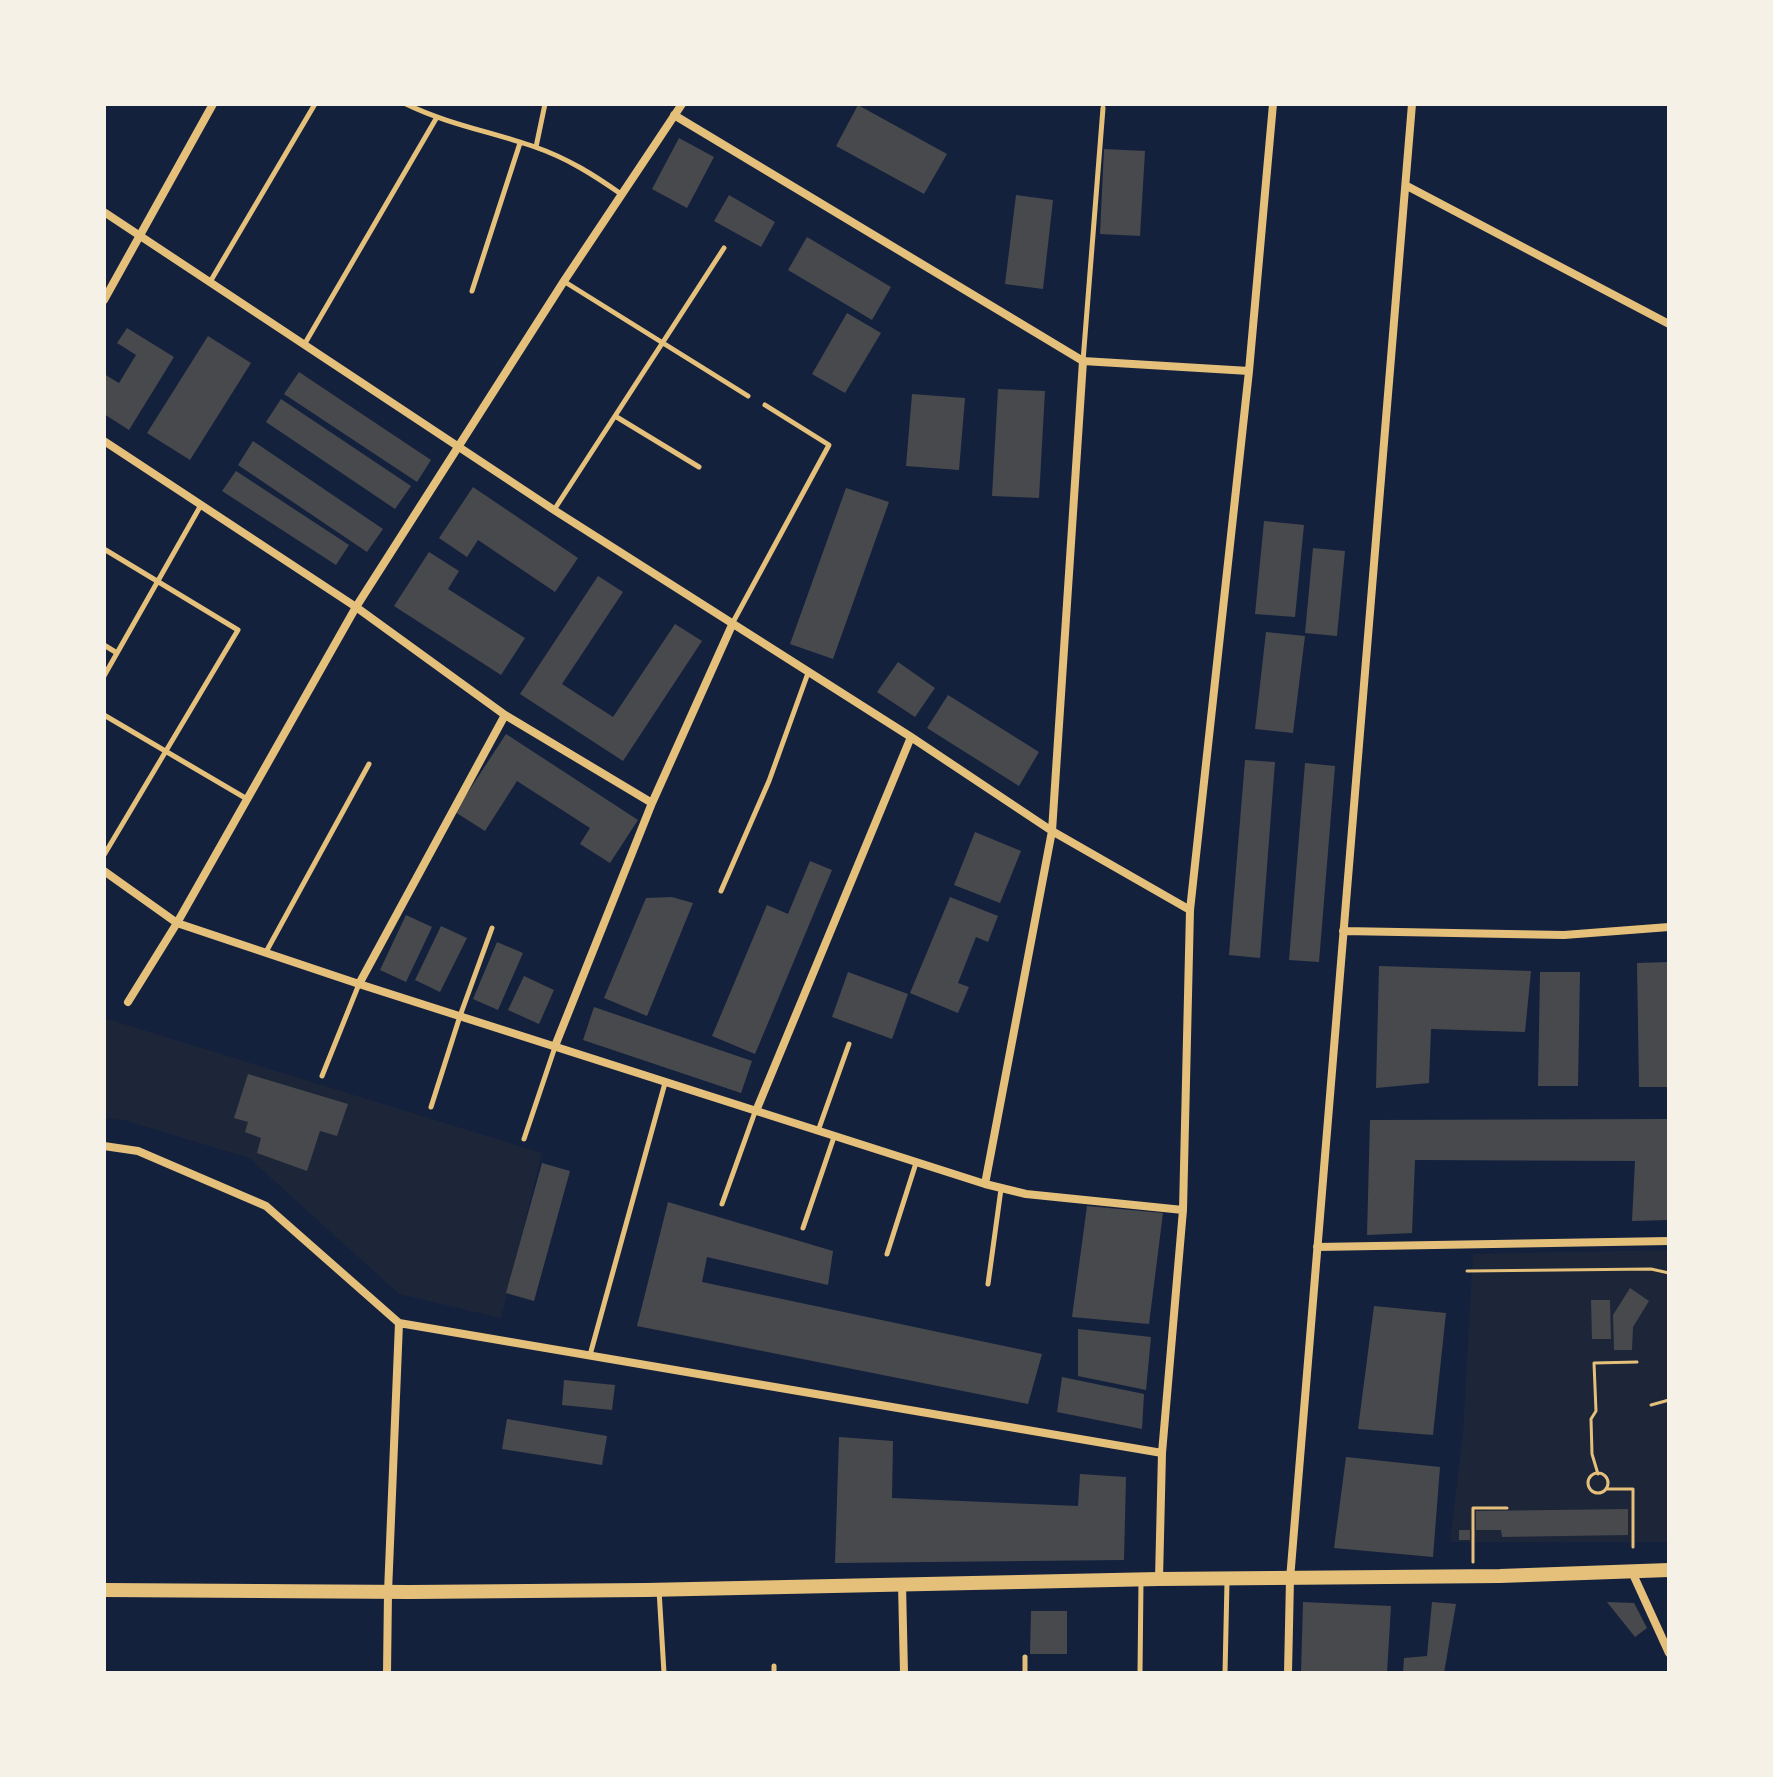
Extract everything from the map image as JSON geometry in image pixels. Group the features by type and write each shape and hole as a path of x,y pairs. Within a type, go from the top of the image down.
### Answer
{"street":[{"path":"104,300 213,104"},
{"path":"128,1002 177,923 356,607 564,281 682,104"},
{"path":"1159,1579 1162,1453 1183,1210 1190,910 1249,371 1273,104"},
{"path":"1288,1673 1290,1579 1412,104"},
{"path":"674,115 1083,361 1249,371"},
{"path":"1407,186 1669,324"},
{"path":"104,212 554,510 911,737 1052,831 1190,910"},
{"path":"985,1184 1052,831 1083,361"},
{"path":"104,441 356,607 505,715 652,803"},
{"path":"555,1046 652,803 732,625"},
{"path":"359,984 505,715"},
{"path":"756,1111 911,737"},
{"path":"104,871 177,923 985,1184 1026,1194 1183,1210"},
{"path":"1343,931 1564,935 1669,927"},
{"path":"104,1146 138,1151 266,1206 399,1323 1162,1453"},
{"path":"1317,1247 1669,1241"},
{"path":"387,1673 399,1323"},
{"path":"104,1590 388,1592 659,1589 1669,1570"},
{"path":"1632,1572 1669,1653"},
{"path":"902,1584 904,1673"}],"lane":[{"path":"210,282 315,104"},
{"path":"406,104 437,117 536,147 583,167 621,194"},
{"path":"536,147 545,104"},
{"path":"1083,361 1103,108"},
{"path":"304,345 437,117"},
{"path":"472,291 520,143"},
{"path":"554,510 724,248"},
{"path":"564,281 748,396"},
{"path":"732,625 829,445 765,405"},
{"path":"615,416 699,467"},
{"path":"104,676 201,505"},
{"path":"104,549 238,630 104,855"},
{"path":"104,645 117,653"},
{"path":"721,891 769,781 808,673"},
{"path":"104,715 248,799"},
{"path":"266,952 369,764"},
{"path":"431,1107 492,928"},
{"path":"322,1076 359,984"},
{"path":"818,1131 849,1044"},
{"path":"524,1139 555,1046"},
{"path":"590,1355 665,1083"},
{"path":"722,1204 756,1111"},
{"path":"803,1228 835,1136"},
{"path":"887,1254 916,1162"},
{"path":"988,1284 1001,1188"},
{"path":"1140,1673 1141,1580"},
{"path":"1225,1673 1227,1580"},
{"path":"659,1589 664,1673"},
{"path":"1025,1657 1025,1673"}],"path":[{"path":"1467,1271 1651,1269 1669,1273"},
{"path":"1606,1489 1608,1480 1598,1474 1592,1454 1591,1419 1596,1411 1594,1363 1637,1362"},
{"path":"1651,1405 1669,1400"},
{"path":"1598,1474 1590,1479 1590,1488 1598,1493 1606,1489 1633,1489 1633,1547"},
{"path":"1473,1562 1473,1508 1507,1508"}],"shaded area":[{"path":"104,1018 542,1153 501,1318 399,1294 249,1158 124,1120 104,1118"},
{"path":"1669,1250 1669,1542 1450,1542 1463,1433 1473,1254"}],"building":[{"path":"858,105 947,154 924,194 836,146"},
{"path":"679,138 714,157 687,208 652,189"},
{"path":"1104,149 1145,151 1140,236 1100,234"},
{"path":"729,195 775,222 761,247 714,221"},
{"path":"1016,195 1053,200 1043,289 1005,284"},
{"path":"807,237 891,287 872,320 788,270"},
{"path":"847,313 881,333 845,393 812,374"},
{"path":"127,328 174,357 129,430 104,414 104,374 119,383 136,355 117,343"},
{"path":"208,336 251,363 190,460 147,433"},
{"path":"299,372 431,460 417,482 284,394"},
{"path":"998,389 1045,391 1039,498 992,496"},
{"path":"912,394 965,398 959,470 906,466"},
{"path":"281,399 411,486 395,509 266,422"},
{"path":"253,441 383,529 367,552 238,465"},
{"path":"236,471 349,545 336,565 222,491"},
{"path":"473,487 578,558 555,592 478,540 467,557 439,538"},
{"path":"846,488 889,502 833,659 790,644"},
{"path":"1264,521 1304,525 1295,617 1255,614"},
{"path":"1313,548 1345,551 1337,636 1305,633"},
{"path":"429,552 459,571 448,589 525,638 501,675 394,606"},
{"path":"598,576 623,592 562,684 613,717 675,624 702,641 623,761 520,694"},
{"path":"1266,632 1305,636 1293,733 1255,729"},
{"path":"898,662 935,688 915,717 877,692"},
{"path":"948,695 1039,752 1019,786 927,728"},
{"path":"506,734 638,820 610,863 580,844 590,828 517,781 485,831 455,812"},
{"path":"1245,760 1275,762 1260,958 1229,955"},
{"path":"1305,763 1335,766 1319,962 1289,960"},
{"path":"975,832 1021,851 1000,903 954,885"},
{"path":"810,861 832,870 755,1054 712,1036 767,905 788,914"},
{"path":"672,897 693,903 647,1016 604,998 646,898"},
{"path":"950,897 998,916 988,942 976,937 958,983 969,987 958,1013 910,993"},
{"path":"406,915 432,927 406,982 380,970"},
{"path":"441,926 467,938 440,992 415,980"},
{"path":"497,942 523,953 498,1010 473,999"},
{"path":"1669,962 1669,1087 1639,1087 1637,963"},
{"path":"1379,966 1531,971 1525,1032 1431,1029 1429,1083 1376,1088"},
{"path":"848,972 908,994 892,1039 832,1017"},
{"path":"1540,972 1580,972 1578,1086 1538,1086"},
{"path":"524,976 554,990 539,1024 508,1010"},
{"path":"594,1007 752,1061 741,1093 583,1040"},
{"path":"248,1074 348,1104 337,1136 320,1131 307,1171 257,1153 261,1138 245,1132 248,1122 234,1118"},
{"path":"1669,1119 1669,1220 1632,1221 1635,1161 1415,1160 1412,1233 1367,1235 1370,1120"},
{"path":"542,1163 570,1171 534,1301 506,1293"},
{"path":"668,1202 833,1251 828,1285 707,1257 702,1282 1042,1354 1028,1404 637,1326"},
{"path":"1087,1206 1163,1213 1149,1324 1072,1317"},
{"path":"1630,1288 1649,1301 1633,1327 1632,1350 1614,1350 1613,1315"},
{"path":"1591,1300 1610,1300 1611,1339 1592,1339"},
{"path":"1374,1306 1446,1313 1433,1435 1358,1429"},
{"path":"1078,1329 1151,1337 1146,1390 1078,1376"},
{"path":"1062,1377 1144,1394 1142,1429 1057,1412"},
{"path":"564,1380 615,1385 612,1410 562,1405"},
{"path":"507,1419 607,1436 602,1465 502,1449"},
{"path":"839,1437 893,1441 892,1498 1078,1506 1080,1474 1126,1477 1124,1560 835,1563"},
{"path":"1346,1457 1440,1467 1433,1557 1334,1548"},
{"path":"1628,1509 1628,1535 1502,1537 1501,1530 1476,1530 1476,1511"},
{"path":"1459,1530 1470,1530 1470,1540 1459,1540"},
{"path":"1303,1602 1391,1606 1387,1673 1301,1673"},
{"path":"1432,1602 1456,1604 1444,1673 1403,1673 1404,1658 1427,1656"},
{"path":"1607,1602 1634,1603 1647,1628 1635,1637"},
{"path":"1031,1611 1067,1611 1067,1654 1030,1654"}]}
